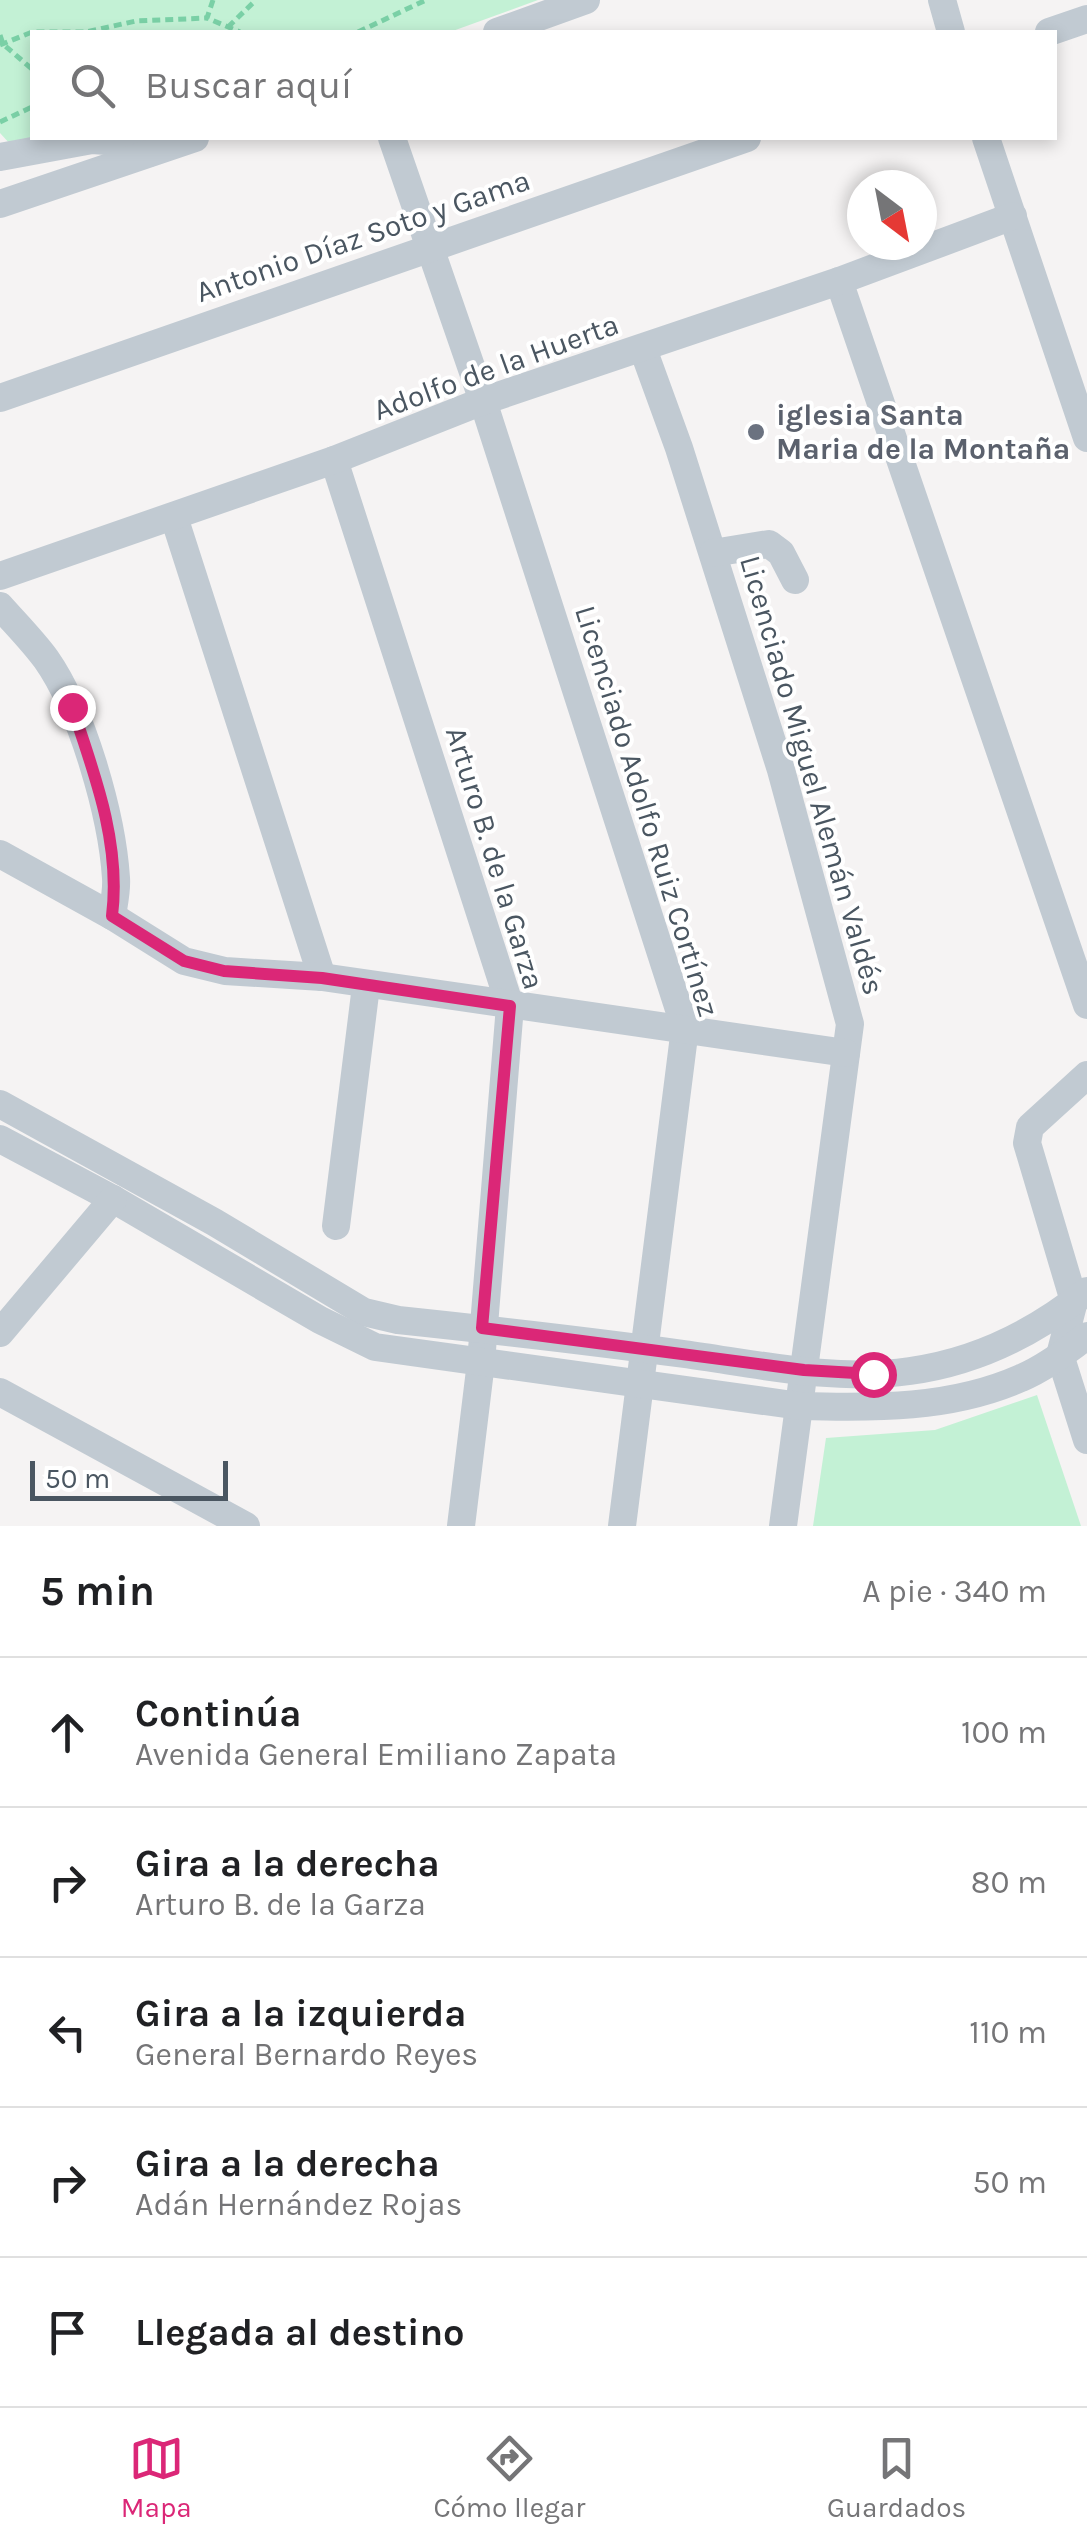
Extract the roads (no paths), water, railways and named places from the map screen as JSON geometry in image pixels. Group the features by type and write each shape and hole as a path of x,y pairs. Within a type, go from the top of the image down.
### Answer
{"street":[{"path":"503,30 586,0"},
{"path":"942,0 951,30"},
{"path":"1055,30 1087,19"},
{"path":"0,158 92,140 122,142 149,153"},
{"path":"0,204 190,140"},
{"name":"Licenciado Adolfo Ruiz Cortínez","path":"393,140 484,401 684,1028 622,1526"},
{"name":"Antonio Díaz Soto y Gama","path":"0,398 742,140"},
{"path":"987,140 1087,438"},
{"name":"Adolfo de la Huerta","path":"0,576 1013,216"},
{"path":"839,281 1087,1005"},
{"name":"Licenciado Miguel Alemán Valdés","path":"643,349 781,770 850,1024 783,1526"},
{"name":"Arturo B. de la Garza","path":"334,460 510,1006 481,1362 461,1526"},
{"path":"174,516 322,978"},
{"path":"713,553 769,544 781,553 795,580"},
{"path":"0,606 46,660 72,707 94,771 112,845 116,882 112,916"},
{"path":"0,854 184,961 224,971 322,978 846,1053"},
{"path":"336,1226 366,986"},
{"path":"1087,1075 1030,1127 1027,1143 1081,1296 1060,1355 1087,1440"},
{"path":"0,1104 214,1222 364,1312 398,1320 804,1370 873,1374 955,1362 1004,1344 1081,1296"},
{"path":"0,1139 364,1343 800,1406 927,1404 983,1393 1024,1377 1087,1336"},
{"path":"0,1334 113,1199"},
{"path":"0,1392 246,1526"}],"place":[{"name":"iglesia Santa Maria de la Montaña","path":"756,432"}]}
